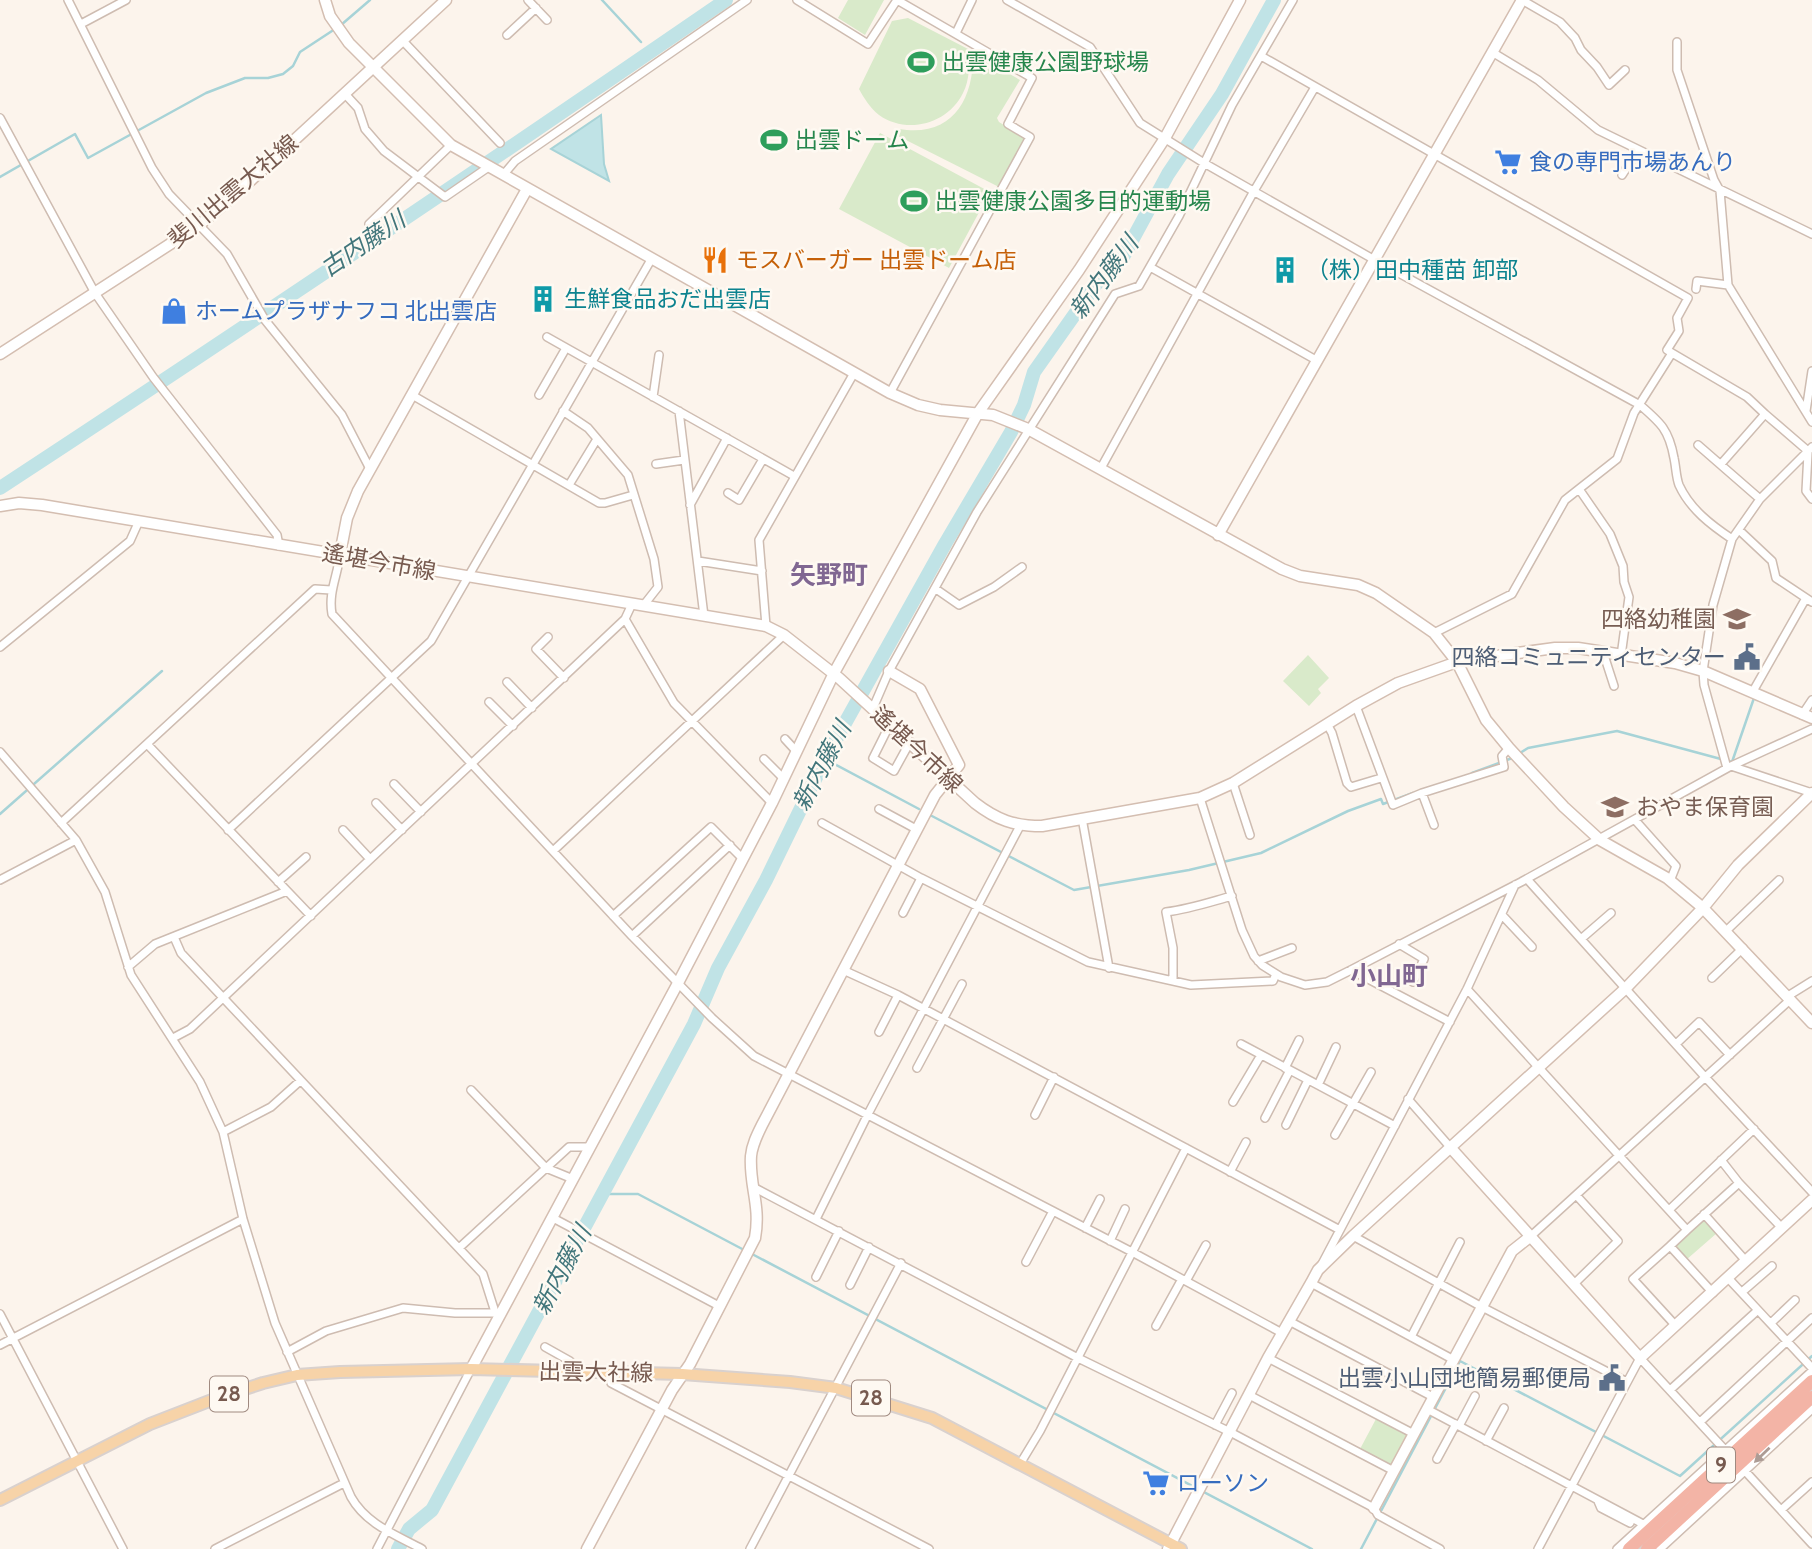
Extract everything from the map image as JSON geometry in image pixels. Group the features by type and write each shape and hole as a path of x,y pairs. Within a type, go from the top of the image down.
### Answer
{"highway":[{"name":"9","path":"1629,1549 1680,1503 1764,1419 1812,1381"},
{"name":"9","path":"1647,1549 1812,1397"}],"main road":[{"name":"出雲大社線","path":"0,1500 150,1424 217,1398 297,1375 340,1371 475,1369 682,1374 836,1388 932,1419 1173,1547"}],"street":[{"path":"68,0 152,168 169,194 227,254 265,320 342,415 370,469"},
{"path":"82,24 126,0"},
{"path":"325,0 330,16 349,43 451,145 527,189 890,393 918,405 940,410 993,415 1028,429 1282,569 1300,576 1358,586 1376,593 1434,633 1457,662 1486,720 1564,807 1600,839 1670,881 1703,908 1812,1023"},
{"name":"斐川出雲大社線","path":"0,354 198,226 237,194 446,0"},
{"path":"528,0 547,20"},
{"path":"504,174 515,161 747,0"},
{"path":"797,0 868,44 897,0 1032,78 1008,124 1030,137 890,393"},
{"path":"956,33 972,0"},
{"path":"1007,0 1090,47 1140,123 1202,162 1373,259 1640,405 1663,424 1671,443 1679,484 1692,506 1710,524 1732,539"},
{"path":"377,1549 475,1369 497,1314 553,1218 680,986 797,751 978,414 1169,141 1240,0"},
{"path":"871,707 977,512 1028,429 1115,294 1139,286 1180,216 1202,162 1232,105 1293,0"},
{"path":"1217,535 1522,0 1560,22 1576,38 1581,50 1597,67 1609,86 1625,70"},
{"path":"507,35 536,9"},
{"path":"403,41 500,143"},
{"path":"1677,41 1677,70 1720,191 1728,285 1812,422"},
{"path":"1492,52 1538,80 1598,130 1812,234"},
{"path":"1261,56 1688,298 1677,318 1679,331 1667,350 1747,397 1810,449"},
{"path":"1101,468 1254,191 1315,87"},
{"path":"345,94 358,108 365,129 384,152 445,197 490,166"},
{"path":"0,118 96,293 153,377 277,535 279,546"},
{"path":"369,224 451,145"},
{"path":"1622,175 1638,150"},
{"path":"527,189 370,469 347,518 339,569 331,590 332,614 632,936 712,1018 754,1056 1282,1333"},
{"path":"228,830 431,641 652,258"},
{"path":"1150,267 1316,360"},
{"path":"1696,289 1697,281 1728,285"},
{"path":"547,337 794,476"},
{"path":"539,395 566,348"},
{"path":"1434,633 1512,594 1565,500 1617,459 1634,413 1672,353"},
{"path":"653,397 659,355"},
{"path":"1805,411 1812,371"},
{"path":"766,626 759,540 854,373"},
{"path":"412,394 599,503 633,495"},
{"path":"173,1038 190,1029 658,587 654,559 628,475 588,428 563,411"},
{"path":"679,411 704,616"},
{"path":"1721,464 1765,414"},
{"path":"690,506 727,438"},
{"path":"569,485 597,439"},
{"path":"1698,445 1760,499"},
{"path":"1729,767 1704,685 1703,671 1713,605 1732,539 1760,499 1810,449"},
{"path":"1810,449 1806,491 1812,499"},
{"path":"728,493 739,500 763,459"},
{"path":"656,464 684,460"},
{"path":"1579,489 1610,534 1623,566 1629,597 1621,656"},
{"name":"遙堪今市線","path":"0,506 19,503 42,505 766,626 785,635 837,676 991,815 1020,826 1042,826 1200,798 1233,783 1398,683 1457,662 1555,648 1578,648 1675,663 1703,671 1807,717"},
{"path":"0,647 130,541 138,521"},
{"path":"1739,530 1772,561 1776,578 1809,600 1752,693"},
{"path":"698,561 762,571"},
{"path":"936,589 959,605 994,587 1022,567"},
{"path":"61,823 315,589 331,590"},
{"path":"625,619 674,703 693,719 772,803"},
{"path":"553,851 785,635"},
{"path":"548,637 536,649 564,678"},
{"path":"1603,652 1614,687"},
{"path":"587,1549 755,1238 758,1222 751,1170 755,1141 916,829 935,795 959,765 920,690 889,671"},
{"path":"507,682 532,708"},
{"path":"1807,717 1812,700"},
{"path":"489,702 513,726"},
{"path":"1356,706 1393,805 1504,767 1502,756 1509,748"},
{"path":"890,724 873,758 894,771 910,743"},
{"path":"1327,724 1347,783 1351,787 1381,778"},
{"path":"1200,798 1242,930 1258,961 1276,974 1305,985 1327,982 1351,970 1516,885 1729,767 1812,729"},
{"path":"785,739 797,751"},
{"path":"147,744 311,916"},
{"path":"0,752 76,840 105,892 131,975 200,1082 223,1132 243,1219 275,1323 358,1511 422,1549"},
{"path":"764,759 784,779"},
{"path":"1318,1270 1626,988 1703,908 1738,865 1812,793 1729,767"},
{"path":"1233,783 1250,835"},
{"path":"394,784 421,812"},
{"path":"1422,793 1434,825"},
{"path":"376,803 402,830"},
{"path":"879,809 916,829"},
{"path":"1082,818 1109,968"},
{"path":"1635,820 1676,866 1670,881"},
{"path":"822,822 921,878 1088,962 1191,985 1273,981 1276,974"},
{"path":"816,1219 868,1114 1020,826"},
{"path":"613,916 711,827 743,859"},
{"path":"343,830 370,859"},
{"path":"0,880 76,840"},
{"path":"632,936 730,845"},
{"path":"278,882 306,857"},
{"path":"903,913 921,878"},
{"path":"1527,879 1812,1192"},
{"path":"1726,931 1779,880"},
{"path":"1173,1547 1268,1358 1340,1230 1450,1022 1516,885"},
{"path":"128,967 156,944 287,891"},
{"path":"1173,981 1173,947 1166,912 1196,908 1203,903 1232,896"},
{"path":"1581,939 1611,913"},
{"path":"1502,915 1532,947"},
{"path":"174,937 181,953 483,1274 497,1314"},
{"path":"1399,944 1424,959 1413,982"},
{"path":"1258,961 1292,948"},
{"path":"1712,978 1742,948"},
{"path":"843,970 898,995 1340,1230"},
{"path":"1351,970 1450,1022"},
{"path":"1374,1508 1512,1251 1620,1156 1789,998 1812,981"},
{"path":"916,1068 962,984"},
{"path":"1467,989 1687,1230"},
{"path":"878,1032 898,995"},
{"path":"1676,1044 1699,1022 1730,1055"},
{"path":"1265,1118 1299,1040"},
{"path":"1241,1044 1395,1126"},
{"path":"1318,1085 1336,1047"},
{"path":"1233,1101 1261,1055"},
{"path":"1335,1135 1371,1072"},
{"path":"1035,1115 1054,1077"},
{"path":"1286,1125 1308,1080"},
{"path":"223,1132 271,1107 300,1081"},
{"path":"471,1090 546,1168 573,1179"},
{"path":"1408,1098 1725,1450"},
{"path":"1669,1210 1754,1129"},
{"path":"1230,1172 1246,1142"},
{"path":"459,1248 569,1147 590,1147"},
{"path":"1020,1464 1186,1148"},
{"path":"1721,1160 1782,1228"},
{"path":"1676,1326 1633,1279 1739,1183"},
{"path":"755,1188 1078,1357 1230,1432 1374,1508 1378,1515 1440,1549"},
{"path":"1574,1284 1618,1241 1576,1195"},
{"path":"1085,1228 1100,1199"},
{"path":"1538,1549 1640,1358 1812,1200"},
{"path":"1110,1241 1125,1209"},
{"path":"1026,1262 1053,1211"},
{"path":"1704,1214 1746,1261"},
{"path":"553,1218 719,1306"},
{"path":"0,1345 243,1219"},
{"path":"816,1277 839,1231"},
{"path":"1353,1236 1482,1307 1628,1382"},
{"path":"1411,1337 1460,1242"},
{"path":"1156,1326 1206,1245"},
{"path":"1670,1246 1713,1293"},
{"path":"850,1285 870,1247"},
{"path":"750,1549 901,1263"},
{"path":"1742,1292 1772,1266"},
{"path":"1616,1549 1725,1450 1764,1419 1812,1369 1728,1278"},
{"path":"1311,1283 1454,1360"},
{"path":"1771,1323 1795,1300"},
{"path":"287,1352 326,1331 403,1308 497,1314"},
{"path":"1670,1390 1758,1310"},
{"path":"0,1314 123,1549"},
{"path":"1700,1423 1812,1318"},
{"path":"1289,1321 1433,1397"},
{"path":"545,1347 570,1361 571,1372"},
{"path":"1268,1358 1413,1434"},
{"path":"608,1373 611,1383 929,1549"},
{"path":"1215,1425 1232,1393"},
{"path":"1249,1395 1394,1471"},
{"path":"1437,1459 1475,1396"},
{"path":"1486,1441 1504,1408"},
{"path":"1427,1409 1643,1524"},
{"path":"1666,1547 1696,1515 1812,1409"},
{"path":"1779,1439 1782,1424"},
{"path":"1745,1471 1812,1544"},
{"path":"1781,1510 1812,1482"},
{"path":"215,1549 344,1483"},
{"path":"1680,1503 1683,1488"},
{"path":"1696,1515 1702,1497"},
{"path":"1598,1500 1601,1508 1630,1523"}],"green space":[{"path":"848,0 884,0 865,35 838,18"},
{"name":"出雲健康公園野球場","path":"908,18 970,50 967,83 956,104 937,119 914,125 890,121 879,115 859,89 892,21"},
{"path":"973,53 1020,80 997,118 1025,138 999,187 896,135 899,129 933,128 956,112 969,86"},
{"name":"出雲健康公園多目的運動場","path":"880,133 990,192 949,268 839,209"},
{"path":"1308,655 1329,678 1318,689 1321,693 1309,706 1283,681"},
{"path":"1704,1219 1717,1233 1686,1260 1674,1247"},
{"path":"1376,1419 1409,1436 1395,1464 1389,1465 1360,1449"}],"water":[{"path":"601,115 604,164 609,181 551,149"}],"waterway":[{"path":"341,25 370,0"},
{"path":"602,0 641,42"},
{"name":"古内藤川","path":"0,488 364,246 726,0"},
{"name":"新内藤川","path":"398,1549 409,1529 432,1510 694,1024 718,968 766,880 825,759 1011,432 1024,405 1034,372 1106,270 1123,257 1168,174 1222,94 1274,0"},
{"path":"0,177 75,134 88,158 206,93 245,78 268,78 283,74 293,66 300,52 335,29"},
{"path":"0,814 162,671"},
{"path":"1520,753 1528,748 1617,731 1732,762 1754,698 1757,700"},
{"path":"1472,773 1515,757"},
{"path":"825,759 919,809"},
{"path":"930,815 1074,890 1189,870 1261,853 1348,811 1381,799 1383,804 1413,793"},
{"path":"603,1194 638,1194 746,1251"},
{"path":"752,1254 1312,1549"},
{"path":"1361,1549 1460,1361 1680,1476 1812,1356"}],"place":[{"name":"出雲健康公園野球場","path":"921,62"},
{"name":"出雲ドーム","path":"774,140"},
{"name":"食の専門市場あんり","path":"1508,162"},
{"name":"出雲健康公園多目的運動場","path":"914,201"},
{"name":"モスバーガー 出雲ドーム店","path":"715,260"},
{"name":"（株）田中種苗 卸部","path":"1285,270"},
{"name":"生鮮食品おだ出雲店","path":"543,299"},
{"name":"ホームプラザナフコ 北出雲店","path":"174,311"},
{"name":"四絡幼稚園","path":"1737,619"},
{"name":"四絡コミュニティセンター","path":"1747,657"},
{"name":"おやま保育園","path":"1615,807"},
{"name":"出雲小山団地簡易郵便局","path":"1612,1378"},
{"name":"ローソン","path":"1156,1483"}],"district":[{"name":"矢野町","path":"829,575"},
{"name":"小山町","path":"1389,976"}]}
